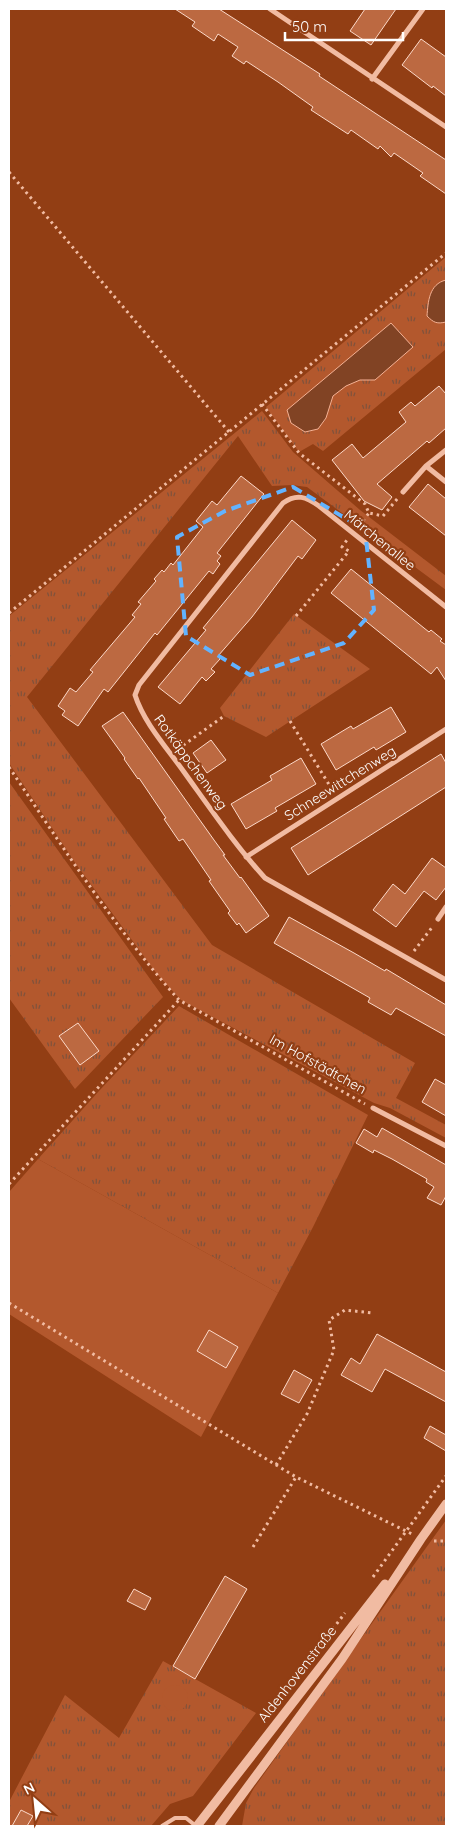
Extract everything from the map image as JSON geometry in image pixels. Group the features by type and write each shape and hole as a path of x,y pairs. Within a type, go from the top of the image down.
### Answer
{"street":[{"path":"270,9 446,127"},
{"path":"372,79 423,9"},
{"path":"403,492 426,466 446,450"},
{"path":"426,466 446,482"},
{"name":"Märchenallee","path":"297,496 307,497 446,607"},
{"name":"Rotkäppchenweg","path":"297,496 290,498 284,503 139,685 135,694 139,708 246,856 265,878 446,980"},
{"name":"Schneewittchenweg","path":"246,856 446,729"},
{"path":"438,919 446,908"},
{"name":"Im Hofstädtchen","path":"373,1108 446,1146"},
{"name":"Aldenhovenstraße","path":"219,1826 342,1659 446,1504"},
{"name":"Aldenhovenstraße","path":"196,1826 421,1539"}],"lane":[{"path":"162,1826 175,1818 186,1818 196,1826"}],"path":[{"path":"9,172 229,432"},
{"path":"9,614 446,253"},
{"path":"262,404 299,453 364,504 370,513 383,516 403,492"},
{"path":"296,616 348,552 342,547 370,513"},
{"path":"171,754 224,716"},
{"path":"290,721 337,798"},
{"name":"Im Hofstädtchen","path":"9,767 74,863 155,974 179,1000 373,1108"},
{"path":"410,959 438,919"},
{"path":"9,1184 179,1000"},
{"path":"9,1304 296,1477 421,1539"},
{"path":"276,1465 307,1414 334,1350 329,1320 345,1310 372,1313"},
{"path":"368,1583 446,1476"},
{"path":"253,1547 296,1477"},
{"path":"308,1661 350,1606"}],"highlighted area":[{"path":"293,487 365,530 374,610 344,643 250,675 186,636 177,537 225,511"}],"green space":[{"path":"446,257 446,349 323,451 313,444 299,452 266,407"},
{"path":"262,411 293,452 360,510 446,576 446,590 307,487 292,485 272,486 238,436 27,697 212,945 415,1063 396,1098 446,1125 446,1138 390,1108 374,1103 181,1000 157,974 76,864 9,763 9,616"},
{"path":"294,614 370,669 266,737 224,716 220,708"},
{"path":"9,782 163,997 75,1089 9,998"},
{"path":"179,1006 368,1115 278,1293 38,1159"},
{"path":"38,1159 278,1293 201,1437 9,1314 9,1192"},
{"path":"446,1520 446,1826 242,1826 246,1803 254,1788"},
{"path":"163,1661 256,1713 193,1796 170,1804 151,1826 9,1826 9,1802 65,1695 119,1738"},
{"path":"175,1685 185,1688 188,1698 185,1708 175,1711 165,1708 162,1698 165,1688"}],"shaded area":[{"path":"446,280 446,322 440,323 427,316 429,300 430,294 436,285"},
{"path":"391,323 413,347 375,380 360,380 346,386 333,396 326,418 318,429 305,432 291,423 287,410"}],"building":[{"path":"175,9 219,9 320,74 319,76 446,160 446,194 420,176 423,173 394,153 391,157 380,146 378,149 351,130 348,134 311,110 313,107 278,82 246,61 244,64 232,56 238,47 218,34 214,41 192,26 195,22"},
{"path":"365,9 396,9 371,45 350,31"},
{"path":"421,39 446,57 446,96 433,86 432,88 402,65"},
{"path":"439,386 446,394 446,428 429,443 427,441 377,484 392,497 382,510 364,501 332,460 352,444 363,458 406,422 399,412 411,402 415,406"},
{"path":"241,476 264,494 217,553 221,556 217,561 220,564 213,574 209,571 157,635 155,633 108,692 104,689 78,726 62,715 65,711 58,706 70,688 76,692 93,672 90,670 135,617 132,615 141,604 138,602 156,581 154,579 162,570 164,572 171,563 173,565 203,527 196,521 212,501 217,505"},
{"path":"428,484 446,499 446,536 409,507"},
{"path":"292,520 316,540 302,559 298,556 252,617 218,656 220,659 211,669 215,672 206,681 202,677 180,704 158,687 206,630 203,628"},
{"path":"351,569 429,632 431,630 442,639 440,641 446,645 446,681 437,667 431,674 331,593"},
{"path":"391,707 406,732 376,750 374,747 336,770 321,744 351,726 353,729"},
{"path":"123,712 225,855 223,855 269,916 246,933 228,913 230,911 209,881 211,880 183,839 179,841 164,819 166,818 102,726"},
{"path":"211,740 226,760 207,773 193,753"},
{"path":"441,754 446,763 446,787 308,875 291,848"},
{"path":"301,758 316,784 275,808 277,811 246,829 231,804 272,780 270,776"},
{"path":"432,858 446,868 446,887 436,900 424,891 396,927 373,910 393,884 405,894"},
{"path":"289,917 385,971 386,969 446,1005 446,1036 396,1008 391,1015 368,1002 370,998 274,943"},
{"path":"78,1023 99,1051 80,1065 59,1036"},
{"path":"435,1079 446,1085 446,1116 422,1102"},
{"path":"382,1128 446,1165 446,1196 441,1205 427,1198 434,1187 426,1182 427,1179 392,1159 374,1150 373,1153 356,1143 364,1129 377,1137"},
{"path":"209,1330 238,1347 226,1368 197,1351"},
{"path":"377,1334 446,1372 446,1402 385,1369 372,1392 341,1375 351,1358 360,1364"},
{"path":"294,1370 312,1380 299,1403 281,1394"},
{"path":"430,1426 446,1435 446,1451 424,1438"},
{"path":"225,1576 247,1589 195,1679 173,1666"},
{"path":"134,1589 151,1598 145,1610 127,1601"},
{"path":"21,1810 33,1816 27,1826 12,1826"}]}
